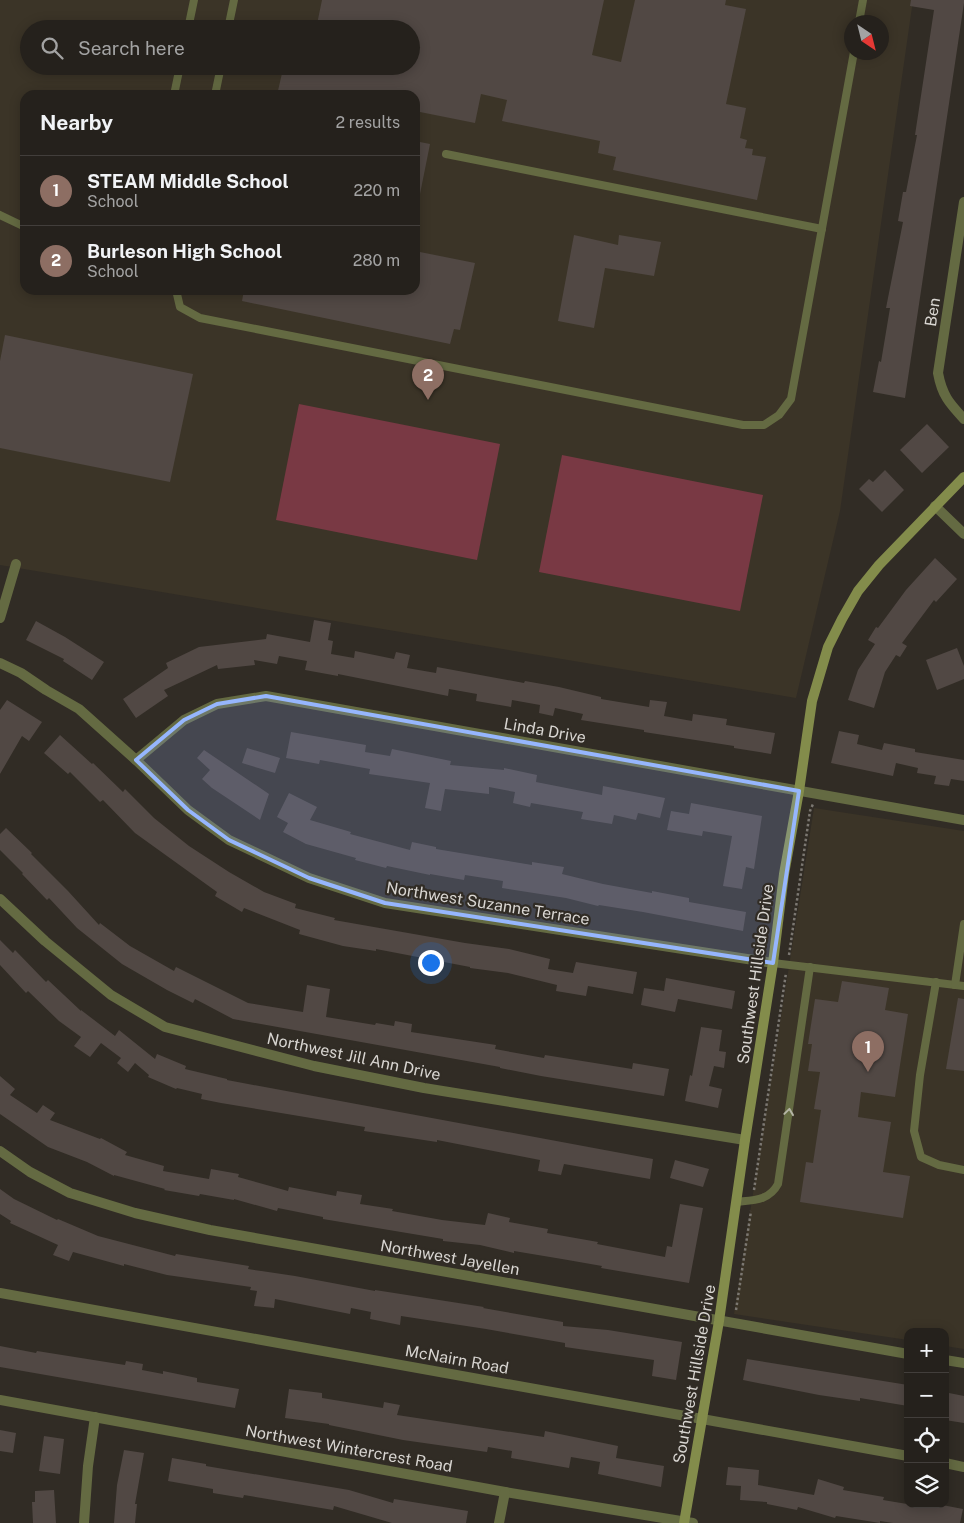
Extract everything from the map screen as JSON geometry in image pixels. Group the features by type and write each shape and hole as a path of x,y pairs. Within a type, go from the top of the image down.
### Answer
{"street":[{"name":"Ben","path":"964,202 960,253 938,373 941,388 949,404 964,418"},
{"name":"Southwest Hillside Drive","path":"687,1522 773,962 784,874 799,791 812,701 828,648 842,619 868,578 964,477"},
{"path":"935,506 964,534"},
{"path":"0,618 16,564"},
{"name":"Northwest Suzanne Terrace","path":"0,662 79,709 188,810 229,840 309,878 385,903 773,962"},
{"name":"Linda Drive","path":"136,760 184,720 217,704 266,696 964,820"},
{"name":"Northwest Jill Ann Drive","path":"0,899 46,941 111,995 165,1027 314,1066 424,1088 745,1140"},
{"name":"Northwest Jayellen","path":"0,1150 30,1172 70,1193 135,1213 210,1230 904,1353"},
{"name":"McNairn Road","path":"0,1293 904,1455"},
{"path":"949,1361 964,1363"},
{"name":"Northwest Wintercrest Road","path":"0,1400 504,1492 687,1522"},
{"path":"84,1523 88,1466 95,1418"},
{"path":"949,1464 964,1467"},
{"path":"499,1523 504,1492"}],"lane":[{"path":"190,20 194,0"},
{"path":"230,20 234,0"},
{"path":"860,15 863,0"},
{"path":"177,295 180,307 200,318 743,425 764,425 779,415 791,399 853,60"},
{"path":"175,90 178,75"},
{"path":"215,90 218,75"},
{"path":"446,154 822,229"},
{"path":"0,215 20,225"},
{"path":"954,985 964,924"},
{"path":"773,962 964,986"},
{"path":"736,1202 769,1196 776,1188 779,1180 810,967"},
{"path":"936,982 920,1075 914,1131 921,1157 939,1165 964,1170"}],"path":[{"path":"736,1310 810,811 813,804"}],"highlighted area":[{"path":"266,696 799,791 773,963 385,903 309,878 229,840 188,810 136,760 184,720 217,704"}],"shaded area":[{"path":"0,0 913,0 840,511 796,698 0,565"},
{"path":"299,404 500,444 477,560 276,520"},
{"path":"562,455 763,495 740,611 539,572"},
{"path":"814,808 964,831 964,1349 949,1347 949,1328 904,1328 904,1339 734,1314"}],"building":[{"path":"322,0 604,0 592,55 621,62 635,0 726,0 725,5 746,9 726,104 746,108 740,138 747,140 745,148 753,149 752,155 766,157 757,200 613,170 616,157 598,153 600,141 502,121 507,100 481,94 475,123 420,112 420,90 278,90 282,75 420,75 420,20 318,20"},
{"path":"911,0 964,0 964,3 905,398 873,392 879,361 881,362 890,308 886,308 903,222 898,221 903,192 906,192 917,135 915,135 934,10 910,6"},
{"path":"420,142 430,144 420,194"},
{"path":"574,235 618,245 619,235 661,242 654,276 605,268 594,328 558,321"},
{"path":"420,252 475,263 460,330 454,329 450,344 242,301 243,295 420,295"},
{"path":"5,335 193,374 170,482 0,448 0,361"},
{"path":"927,424 949,447 922,473 900,450"},
{"path":"885,470 904,490 882,512 859,489 869,479 873,482"},
{"path":"935,558 957,579 936,602 934,600 902,643 907,646 900,657 896,655 885,672 874,708 848,700 858,670 875,644 868,640 906,590"},
{"path":"314,620 331,623 328,640 333,641 331,654 354,658 355,651 394,659 396,652 410,655 407,668 436,673 437,667 524,683 525,681 559,687 601,697 601,699 649,707 650,700 667,702 664,716 692,721 693,714 727,719 726,725 775,733 771,754 581,720 583,714 555,708 553,716 539,713 540,705 512,700 511,707 476,701 477,694 449,689 448,696 338,674 338,676 305,670 307,661 279,656 277,664 254,660 255,665 218,669 217,665 164,690 168,696 136,718 123,699 168,668 166,663 199,647 266,639 267,634 310,642"},
{"path":"36,621 104,662 92,680 63,661 64,659 26,640"},
{"path":"957,648 964,666 964,679 937,690 926,660"},
{"path":"7,700 42,722 29,741 22,736 0,774 0,710"},
{"path":"839,731 859,735 857,744 882,750 884,743 915,749 915,752 964,760 964,781 951,779 949,786 934,784 936,776 917,773 918,768 896,763 893,776 831,763"},
{"path":"291,732 366,745 365,752 390,756 392,749 451,761 450,765 504,770 504,768 537,775 536,782 602,795 603,786 665,798 660,818 638,813 636,820 614,815 612,824 581,819 583,812 531,803 530,807 513,803 515,792 489,787 489,794 445,789 441,811 425,808 430,783 369,774 370,769 320,760 319,764 286,758"},
{"path":"60,735 123,792 125,789 154,818 189,846 264,892 296,904 295,908 335,918 334,920 509,949 550,959 548,969 573,973 576,962 637,972 633,994 588,986 586,996 556,991 557,985 508,973 470,968 376,949 376,951 343,946 299,934 300,930 244,908 242,912 215,896 217,892 135,833 103,800 100,802 70,772 68,774 44,753"},
{"path":"247,748 280,758 275,773 242,763"},
{"path":"204,750 269,794 260,820 212,788 202,779 210,770 197,758"},
{"path":"289,793 317,807 310,820 351,832 350,834 410,850 412,842 436,847 436,849 532,865 532,862 564,867 562,874 603,884 689,898 689,902 746,912 743,931 502,888 503,881 465,875 464,880 387,866 386,868 355,860 356,858 306,844 283,832 288,823 277,817"},
{"path":"691,803 762,816 754,869 746,867 742,889 723,886 732,836 703,831 702,836 667,830 671,811 689,814"},
{"path":"6,828 99,925 100,923 130,946 174,971 176,967 248,1003 303,1012 307,985 330,989 326,1017 375,1025 376,1023 394,1026 395,1021 412,1024 411,1032 496,1045 495,1049 544,1058 545,1055 632,1069 633,1063 669,1069 664,1096 541,1076 233,1019 195,999 193,1003 122,964 77,928 49,898 47,900 0,850 0,834"},
{"path":"0,940 13,953 15,950 46,982 48,980 81,1011 115,1036 119,1030 155,1059 157,1054 186,1066 185,1069 227,1080 653,1159 650,1179 564,1164 561,1175 538,1171 540,1160 437,1140 437,1142 364,1131 365,1127 201,1099 202,1094 176,1089 148,1077 149,1075 135,1063 128,1072 117,1063 121,1058 101,1043 90,1057 74,1046 81,1037 59,1021 28,991 26,993 0,965"},
{"path":"666,978 735,991 732,1009 678,999 675,1012 641,1005 644,988 664,991"},
{"path":"842,981 889,988 885,1010 908,1014 895,1097 861,1092 858,1117 891,1122 883,1172 910,1176 903,1218 800,1202 806,1162 813,1163 821,1110 814,1109 820,1072 808,1071 812,1044 808,1044 815,999 838,1002"},
{"path":"958,998 964,999 964,1071 946,1069"},
{"path":"701,1027 722,1030 719,1051 726,1052 724,1068 714,1066 709,1086 722,1089 718,1108 685,1101 690,1075 692,1076"},
{"path":"0,1076 15,1089 10,1095 37,1113 43,1105 55,1113 50,1120 101,1138 127,1152 125,1155 164,1166 163,1171 209,1179 211,1169 239,1174 238,1177 288,1191 289,1187 336,1196 337,1191 362,1195 360,1204 442,1220 485,1225 488,1213 510,1218 509,1222 548,1229 547,1233 665,1257 667,1246 672,1247 680,1204 703,1208 689,1283 601,1268 602,1266 562,1259 514,1251 514,1253 480,1245 443,1241 443,1239 323,1219 323,1217 278,1208 277,1211 234,1199 164,1190 114,1176 87,1162 48,1147 0,1114"},
{"path":"675,1160 709,1169 703,1187 670,1178"},
{"path":"0,1189 14,1199 57,1220 98,1236 175,1256 176,1254 249,1266 248,1269 375,1291 484,1307 563,1322 563,1326 608,1330 682,1342 676,1380 652,1376 654,1360 565,1347 565,1343 401,1316 400,1325 370,1319 371,1312 351,1308 350,1314 275,1299 274,1308 254,1306 257,1291 250,1290 251,1287 167,1275 73,1252 69,1261 53,1255 58,1245 10,1223 11,1221 0,1214"},
{"path":"0,1346 36,1353 37,1351 125,1365 126,1361 143,1364 142,1370 163,1374 163,1371 197,1378 197,1382 239,1389 235,1408 0,1367"},
{"path":"747,1359 904,1384 904,1405 860,1398 860,1401 819,1395 743,1380"},
{"path":"289,1389 322,1393 322,1398 383,1408 384,1402 400,1405 397,1415 544,1437 545,1431 618,1446 616,1458 664,1466 661,1487 598,1474 600,1462 571,1457 569,1468 511,1458 512,1451 488,1447 487,1452 403,1440 329,1424 285,1418"},
{"path":"949,1393 964,1396 964,1423 949,1421"},
{"path":"0,1430 16,1433 13,1453 0,1451"},
{"path":"44,1436 64,1439 60,1474 39,1471"},
{"path":"124,1450 144,1453 135,1504 137,1504 135,1523 114,1523 117,1485"},
{"path":"172,1458 206,1464 206,1466 349,1490 393,1503 394,1499 468,1511 466,1523 392,1523 334,1506 333,1510 244,1495 243,1498 213,1493 213,1489 168,1481"},
{"path":"728,1467 759,1470 758,1485 814,1495 818,1479 844,1487 843,1490 884,1497 883,1500 904,1504 904,1508 949,1508 949,1506 963,1509 960,1523 893,1523 880,1521 880,1523 836,1516 835,1518 798,1507 797,1510 767,1504 767,1502 740,1500 741,1486 726,1485"},
{"path":"54,1490 56,1523 33,1523 32,1502 35,1502 35,1491"}],"place":[{"name":"Burleson High School","path":"428,400"},
{"name":"STEAM Middle School","path":"868,1072"}]}
